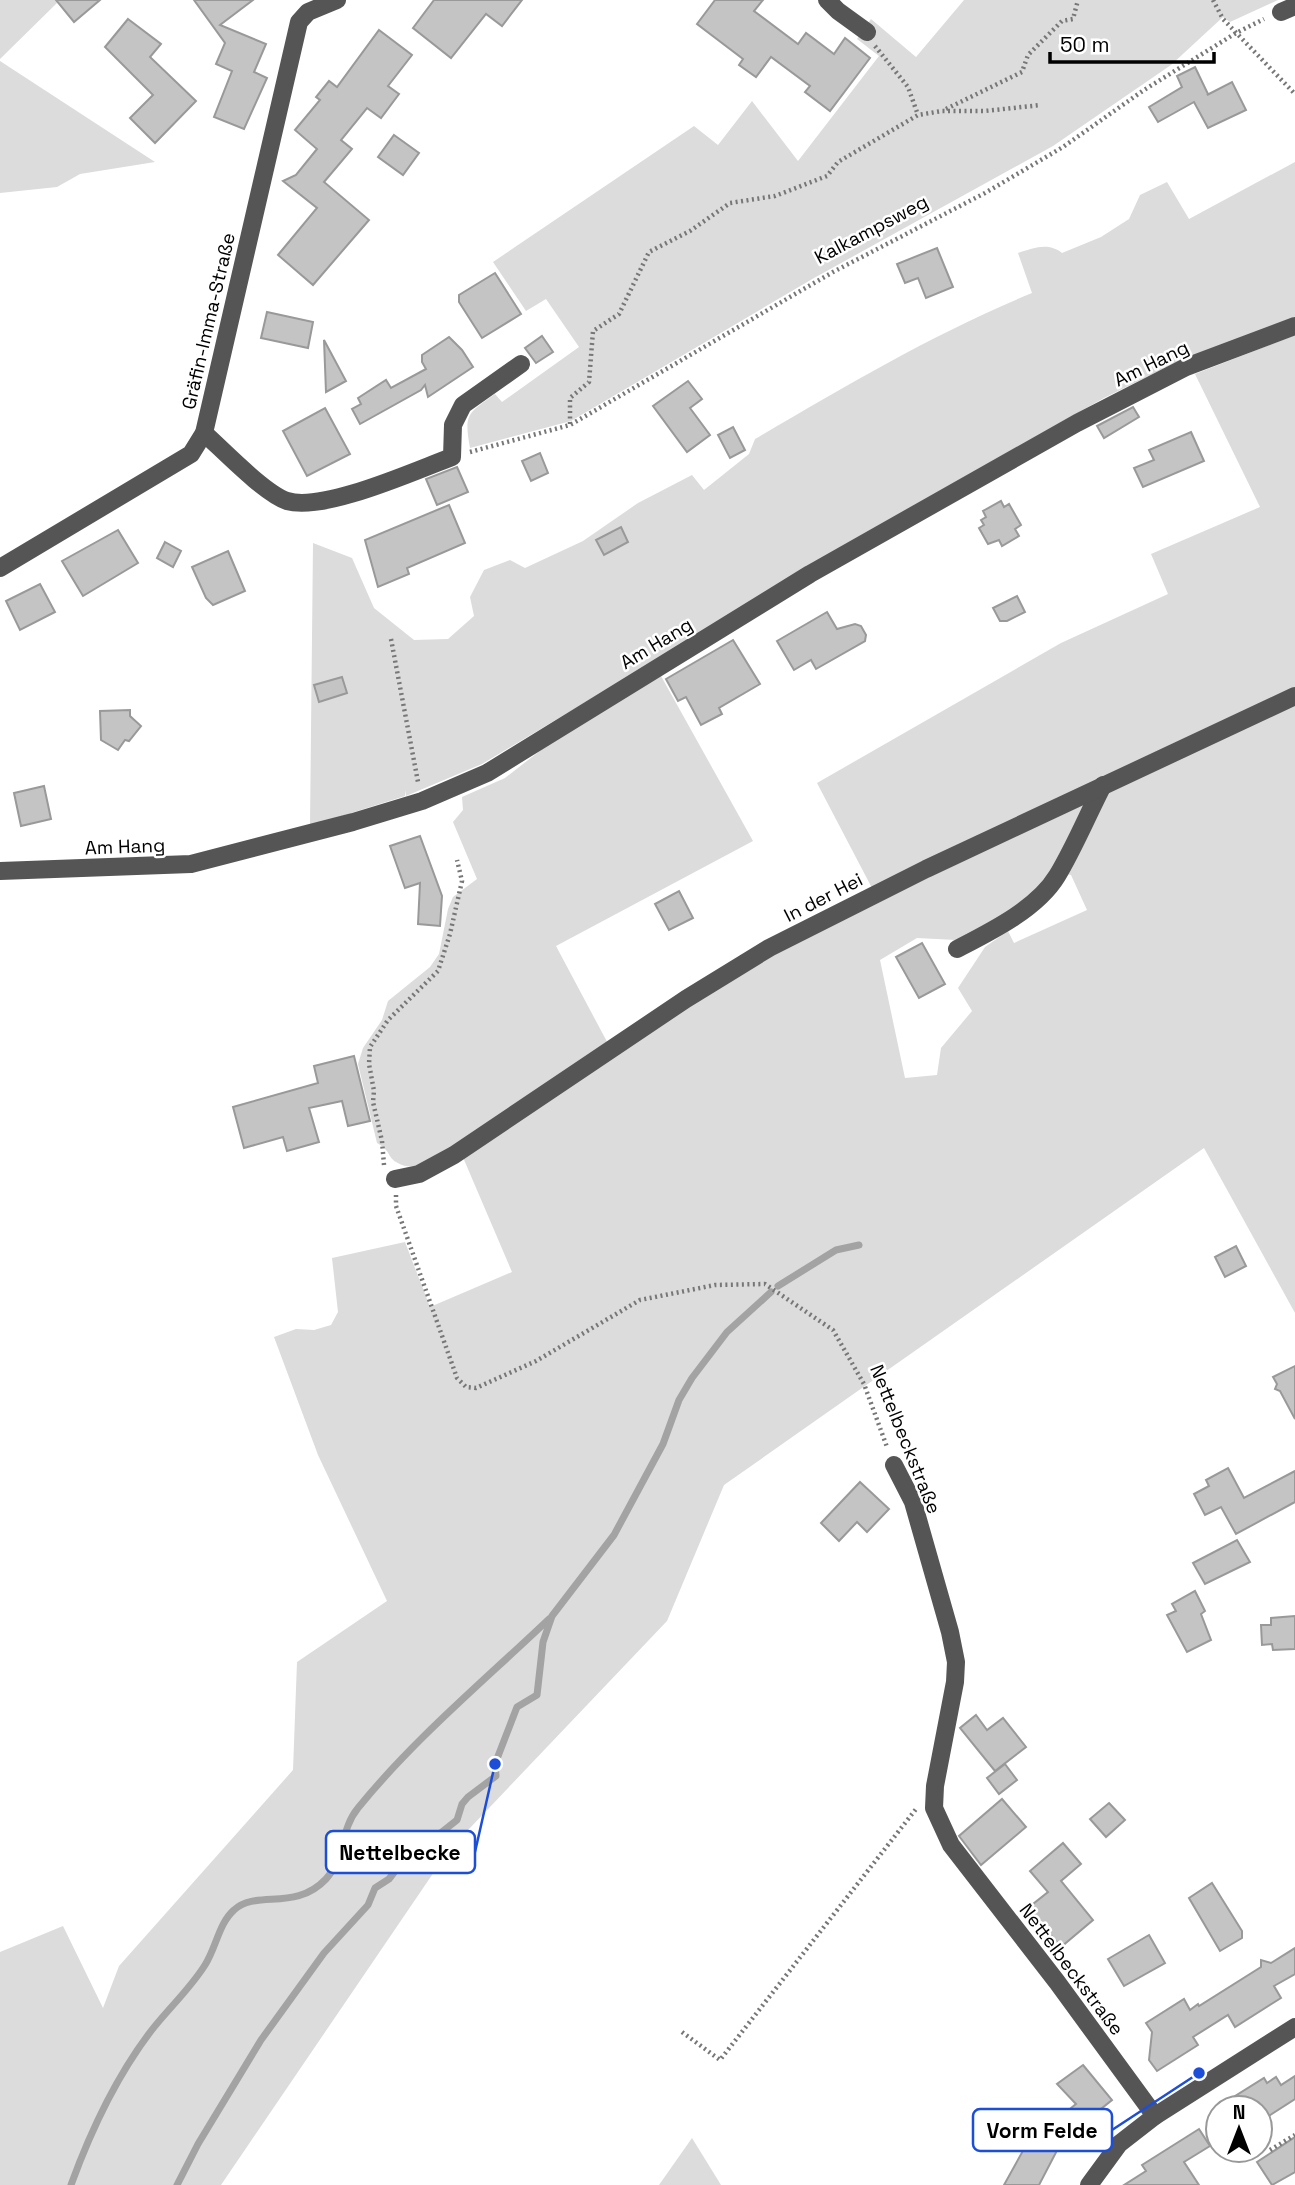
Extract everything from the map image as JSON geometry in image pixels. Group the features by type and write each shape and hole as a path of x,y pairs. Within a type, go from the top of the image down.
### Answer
{"street":[{"name":"Gräfin-Imma-Straße","path":"0,568 191,454 204,433 299,22 308,12 337,0"},
{"path":"827,0 867,32"},
{"name":"Am Hang","path":"0,871 191,864 353,822 422,801 488,773 799,581 1077,423 1186,367 1295,326"},
{"path":"204,433 264,486 287,500 331,500 452,457 453,425 463,405 521,364"},
{"name":"In der Hei","path":"390,1172 419,1174 454,1155 687,999 769,948 926,869 1295,696"},
{"path":"957,949 1000,926 1037,898 1056,878 1103,785"},
{"name":"Nettelbeckstraße","path":"894,1465 913,1502 956,1662 955,1682 934,1786 934,1808 951,1845 1058,1982 1155,2116"},
{"path":"1098,2181 1119,2144 1155,2116 1295,2027"}],"path":[{"path":"942,111 1022,72 1028,55 1062,21 1073,19 1078,0"},
{"path":"1213,0 1223,19 1295,93"},
{"name":"Kalkampsweg","path":"452,457 570,425 832,272 985,193 1063,147 1144,90 1236,33 1288,9"},
{"path":"867,32 867,42 877,47 908,87 918,115"},
{"path":"570,425 570,398 589,382 593,331 619,314 649,251 690,231 730,203 775,196 827,176 838,162 918,115 1041,104"},
{"path":"391,639 422,801"},
{"path":"390,1172 373,1102 370,1047 388,1020 438,971 462,881 457,860"},
{"name":"Nettelbeckstraße","path":"390,1172 396,1206 457,1378 466,1387 477,1388 536,1360 640,1300 715,1285 765,1284 832,1330 864,1384 894,1465"},
{"path":"682,2032 720,2060 934,1786"},
{"path":"1274,2148 1295,2135"}],"shaded area":[{"path":"0,0 60,0 0,59"},
{"path":"964,0 1278,0 1230,22 1223,17 1171,65 1053,146 814,278 571,421 470,448 468,421 478,406 495,394 502,402 579,347 546,299 526,311 493,262 694,126 718,145 752,101 798,161 879,56 857,39 871,19 916,57"},
{"path":"0,61 155,162 80,174 57,187 0,193"},
{"path":"1295,162 1295,317 1175,363 1104,398 920,502 482,764 406,796 405,790 405,796 310,826 313,543 352,558 374,608 414,640 448,639 474,616 470,597 484,570 510,560 525,568 583,541 638,503 692,475 704,490 749,454 755,439 925,343 1032,293 1018,253 1046,247 1062,253 1101,237 1129,219 1140,195 1167,182 1189,219"},
{"path":"1295,335 1295,687 873,890 817,783 1061,643 1168,594 1151,554 1260,507 1195,374"},
{"path":"661,676 753,841 556,946 613,1053 778,949 1295,703 1295,1313 1204,1148 724,1485 667,1621 449,1850 221,2185 0,2185 0,1952 63,1926 103,2008 119,1966 293,1770 297,1662 387,1601 318,1455 274,1337 296,1329 314,1330 331,1325 338,1312 332,1258 405,1242 430,1307 512,1272 459,1148 428,1163 412,1166 396,1162 385,1148 377,1143 358,1064 363,1048 382,1020 388,1001 430,967 439,954 453,897 477,879 453,822 463,810 462,797 505,778 559,736","holes":["1052,871 1071,875 1087,910 1014,943 1008,931 985,947 958,988 972,1011 941,1048 937,1075 905,1078 880,960 917,938 956,940 977,933 1035,893"]},
{"path":"692,2138 721,2185 659,2185"}],"building":[{"path":"56,0 100,0 74,22"},
{"path":"194,0 253,0 220,25 266,44 254,72 267,78 244,129 214,117 232,71 216,64 225,43"},
{"path":"434,0 522,0 502,26 486,14 451,58 413,28"},
{"path":"715,0 763,0 754,11 798,44 806,33 834,54 845,38 870,58 830,111 805,92 810,86 771,57 756,77 739,65 743,59 697,24"},
{"path":"128,19 161,44 150,57 196,101 155,143 130,118 153,95 105,47"},
{"path":"379,30 412,55 388,86 399,94 381,118 367,108 341,140 352,149 324,182 369,220 313,285 278,255 317,208 283,181 296,175 317,149 295,130 320,100 316,97 329,81 337,87"},
{"path":"1195,67 1207,95 1232,82 1246,110 1208,128 1194,102 1158,122 1149,107 1182,87 1177,76"},
{"path":"394,135 419,153 403,175 378,157"},
{"path":"937,248 953,287 926,298 918,278 905,283 897,264"},
{"path":"495,273 521,314 482,338 459,302 459,295"},
{"path":"267,312 313,322 308,348 261,338"},
{"path":"542,336 553,352 536,363 525,348"},
{"path":"449,337 473,367 428,397 425,385 421,390 360,424 352,409 361,404 358,398 386,380 391,388 426,369 422,355"},
{"path":"324,340 346,381 326,392"},
{"path":"688,381 702,399 690,408 710,435 687,452 653,406"},
{"path":"1133,407 1139,417 1104,438 1097,426"},
{"path":"325,408 350,454 307,476 283,431"},
{"path":"733,427 745,450 730,458 718,435"},
{"path":"1191,432 1204,461 1143,487 1134,468 1154,460 1149,450"},
{"path":"540,453 548,473 531,481 522,461"},
{"path":"457,467 468,492 437,505 426,479"},
{"path":"1001,501 1004,507 1009,504 1021,525 1015,529 1019,536 1002,546 999,540 988,544 979,528 984,525 981,520 986,517 983,511"},
{"path":"449,505 465,543 407,568 409,574 378,587 365,540"},
{"path":"621,527 628,542 604,555 596,540"},
{"path":"118,530 138,563 83,596 62,561"},
{"path":"165,542 181,551 173,567 157,558"},
{"path":"228,551 245,591 213,605 206,598 192,567"},
{"path":"40,584 55,612 20,630 6,601"},
{"path":"1017,596 1025,612 1007,621 1000,621 993,608"},
{"path":"827,612 837,629 855,624 861,626 866,635 865,641 816,669 811,660 794,670 777,641"},
{"path":"733,640 760,684 719,708 722,714 701,725 686,697 678,701 666,679"},
{"path":"342,677 347,693 319,702 314,685"},
{"path":"130,710 130,716 141,726 118,750 101,740 100,711"},
{"path":"44,786 51,819 21,826 14,793"},
{"path":"420,836 442,896 440,926 418,924 420,883 405,888 390,846"},
{"path":"679,891 693,918 669,930 655,904"},
{"path":"922,943 945,984 919,998 896,957"},
{"path":"354,1056 370,1121 348,1126 342,1101 309,1108 319,1142 287,1151 283,1137 244,1148 233,1107 318,1083 314,1066"},
{"path":"1236,1246 1246,1266 1225,1277 1215,1257"},
{"path":"1295,1366 1295,1419 1280,1391 1275,1389 1277,1384 1273,1377"},
{"path":"1228,1468 1244,1498 1295,1471 1295,1502 1236,1534 1221,1507 1205,1515 1194,1494 1209,1486 1206,1480"},
{"path":"860,1482 889,1509 867,1532 857,1522 839,1541 821,1523"},
{"path":"1237,1540 1250,1562 1205,1584 1193,1563"},
{"path":"1195,1591 1205,1611 1201,1614 1211,1640 1187,1652 1167,1615 1176,1611 1172,1604"},
{"path":"1295,1616 1295,1649 1273,1650 1272,1644 1262,1645 1261,1625 1271,1625 1271,1618"},
{"path":"976,1715 987,1730 1003,1718 1026,1747 995,1771 960,1728"},
{"path":"1005,1764 1017,1780 999,1794 987,1778"},
{"path":"1002,1799 1026,1827 981,1865 959,1836"},
{"path":"1109,1803 1125,1820 1106,1837 1090,1819"},
{"path":"1063,1843 1081,1864 1061,1881 1093,1920 1061,1947 1028,1908 1048,1892 1030,1871"},
{"path":"1212,1883 1242,1931 1242,1938 1220,1951 1189,1898"},
{"path":"1149,1935 1165,1963 1124,1986 1108,1959"},
{"path":"1295,1948 1295,1974 1274,1986 1281,1998 1235,2027 1228,2015 1193,2037 1198,2045 1157,2071 1149,2060 1152,2032 1146,2023 1184,1999 1190,2010 1198,2004 1199,2006 1261,1967 1261,1960 1271,1963"},
{"path":"1083,2065 1112,2100 1077,2128 1065,2113 1076,2104 1057,2084"},
{"path":"1295,2076 1295,2099 1274,2113 1274,2094 1238,2094 1264,2078 1267,2083 1276,2077 1281,2085"},
{"path":"1199,2129 1204,2137 1204,2150 1184,2162 1199,2185 1124,2185 1146,2171 1142,2165"},
{"path":"1046,2131 1063,2139 1039,2185 1004,2185 1030,2138 1040,2143"},
{"path":"1295,2137 1295,2172 1272,2185 1258,2164 1274,2164 1274,2151"}],"waterway":[{"path":"778,1286 836,1250 859,1245"},
{"path":"177,2185 198,2144 261,2040 324,1953 368,1905 375,1888 457,1820 462,1804 468,1797 496,1776 495,1764 517,1707 537,1695 543,1642 552,1616 614,1535 663,1444 679,1400 692,1378 727,1332 771,1292"},
{"path":"71,2185 87,2144 116,2085 151,2031 205,1965 229,1915 243,1904 302,1895 326,1879 332,1871 348,1825 358,1808 426,1734 549,1619"}],"place":[{"name":"Nettelbecke","path":"495,1764"},
{"name":"Vorm Felde","path":"1199,2073"}]}
